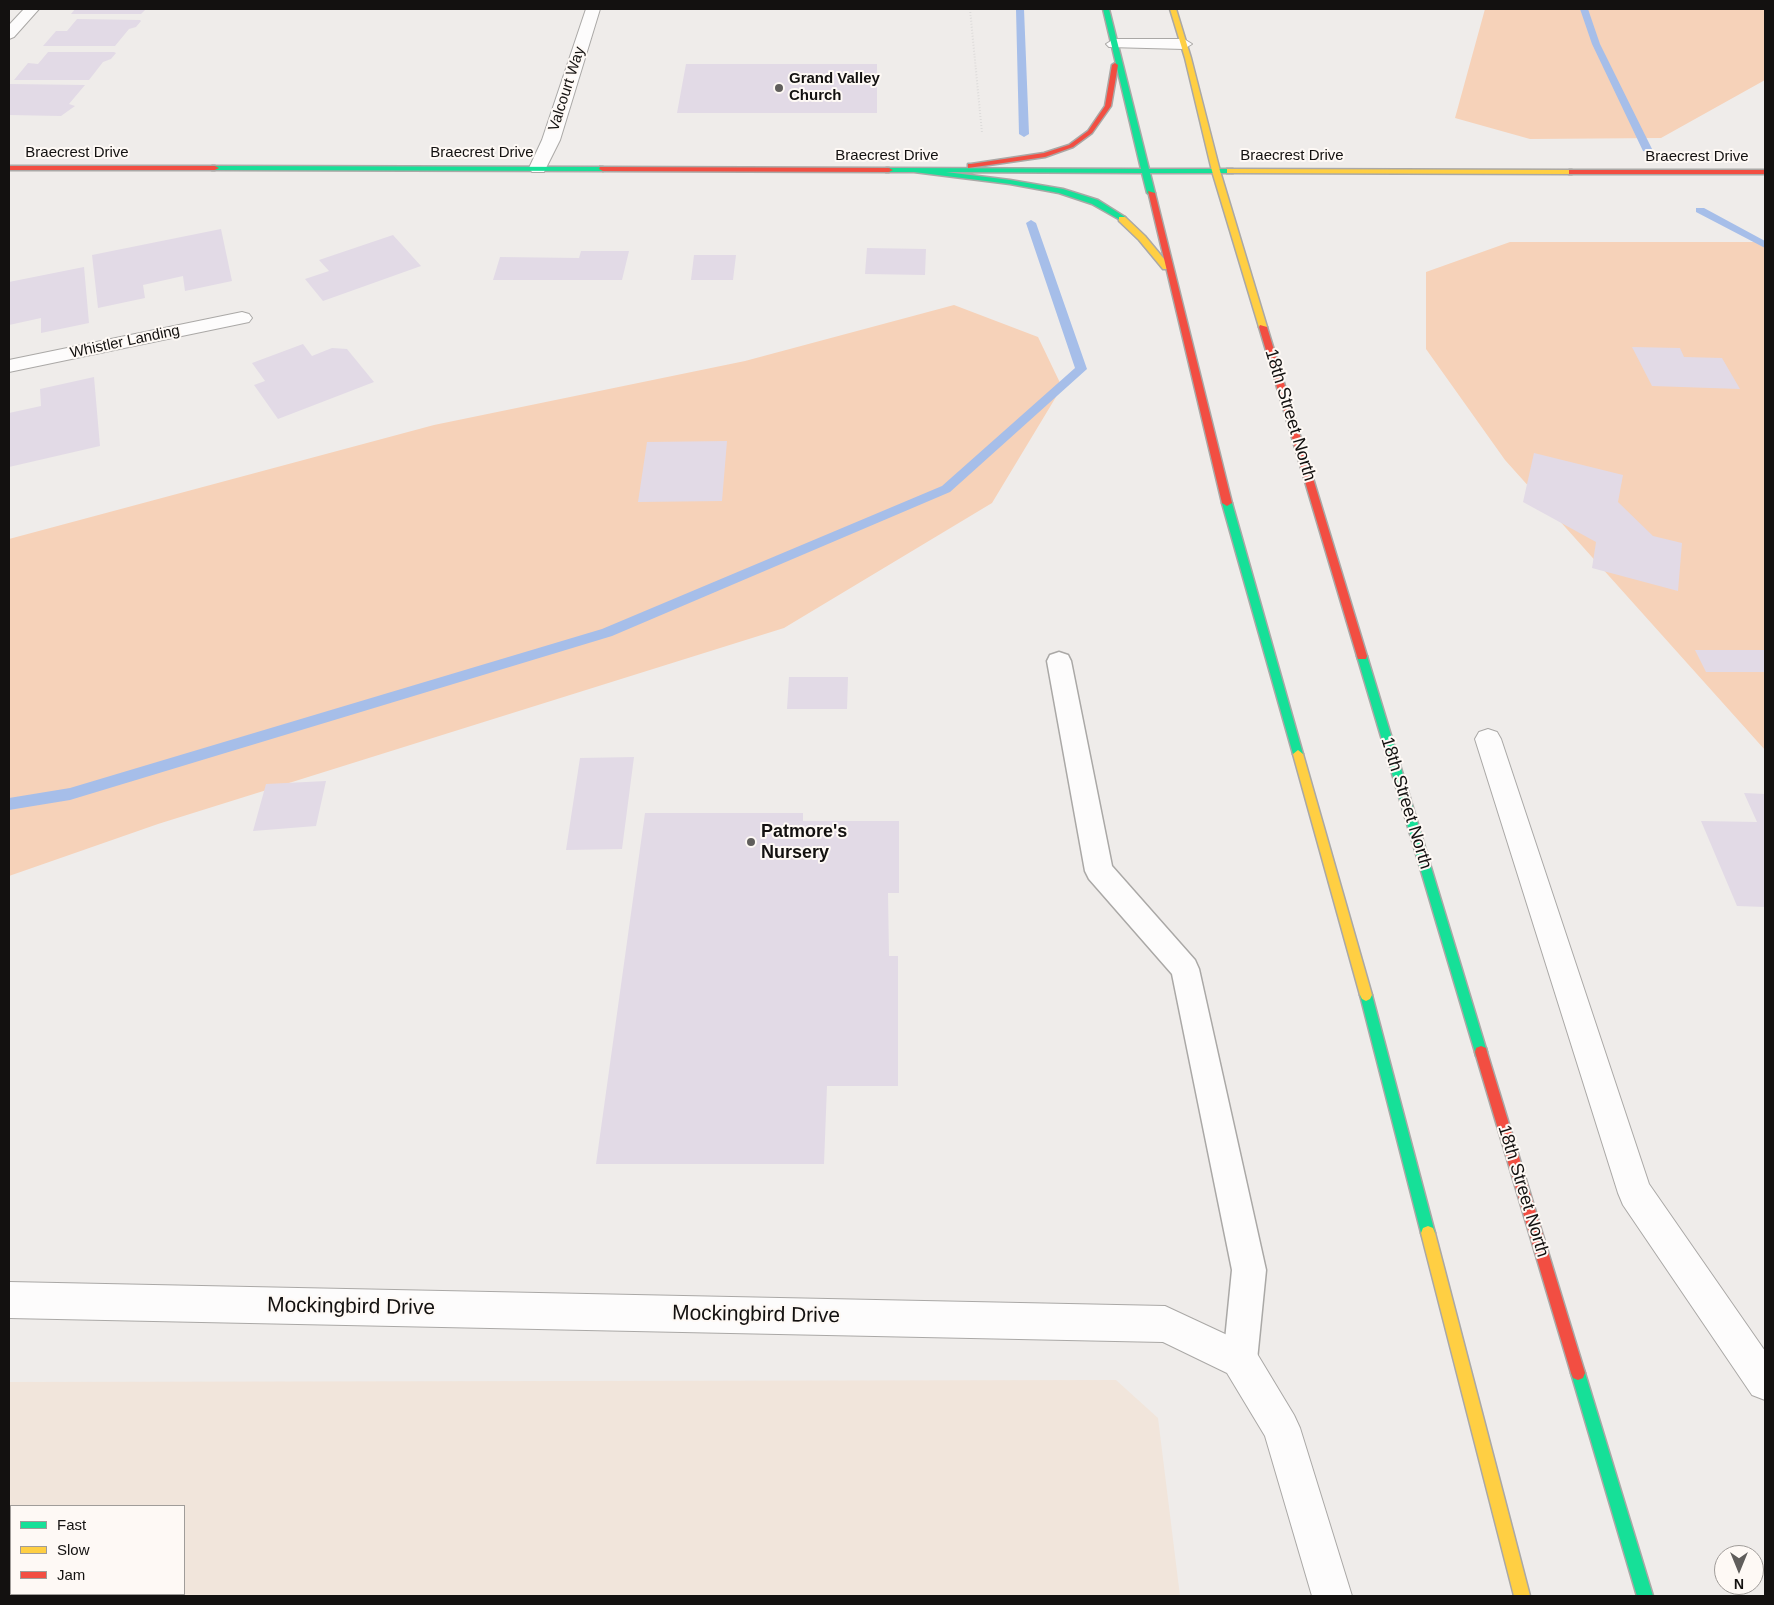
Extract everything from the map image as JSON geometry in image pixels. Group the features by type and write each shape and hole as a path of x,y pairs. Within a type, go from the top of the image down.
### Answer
{"main road":[{"path":"1106,9 1226,498 1368,1002 1522,1596"},
{"name":"18th Street North","path":"1173,9 1184,44 1216,170 1645,1596"},
{"path":"917,171 995,164 1045,155 1071,146 1090,132 1108,106 1115,49"},
{"name":"Braecrest Drive","path":"9,168 1765,172"},
{"path":"917,171 1010,182 1060,191 1095,202 1122,219 1142,238 1170,271"}],"street":[{"path":"9,34 32,9"},
{"name":"Valcourt Way","path":"538,168 551,140 593,9"},
{"path":"1115,49 1184,44"},
{"name":"Whistler Landing","path":"9,366 242,318"},
{"path":"1488,739 1635,1193 1765,1382"},
{"name":"Mockingbird Drive","path":"9,1300 1165,1324 1240,1360"},
{"path":"1240,1360 1281,1428 1332,1596"}],"lane":[{"path":"1059,660 1099,870 1185,969 1249,1270 1240,1360"}],"path":[{"path":"970,9 982,140"}],"shaded area":[{"path":"1485,9 1765,9 1765,80 1661,138 1530,139 1455,118"},
{"path":"1510,242 1765,242 1765,750 1505,460 1426,349 1426,272"},
{"path":"954,305 1038,337 1062,387 992,503 784,628 158,824 9,876 9,539 434,425 745,361"},
{"path":"1116,1380 1158,1418 1180,1596 9,1596 9,1382"}],"building":[{"path":"75,9 146,9 141,14 71,14"},
{"path":"77,19 141,21 136,27 129,29 115,46 43,46 56,31 67,31"},
{"path":"48,52 116,53 111,59 103,62 89,80 14,80 28,63 38,64"},
{"name":"Grand Valley Church","path":"686,64 877,64 877,113 677,113"},
{"path":"10,84 85,85 69,104 75,106 61,116 9,115"},
{"path":"221,229 232,281 185,291 183,276 143,285 145,298 98,308 92,255"},
{"path":"393,235 421,266 323,301 305,279 329,271 319,260"},
{"path":"867,248 926,249 925,275 865,274"},
{"path":"581,251 629,251 622,280 493,280 500,257 579,258"},
{"path":"694,255 736,255 733,280 691,280"},
{"path":"84,267 89,323 41,333 41,318 9,325 9,282"},
{"path":"303,344 312,356 332,348 347,349 374,382 278,419 254,385 265,381 252,363"},
{"path":"1632,347 1680,348 1684,357 1722,358 1740,389 1652,386"},
{"path":"94,377 100,446 9,467 9,413 41,406 40,389"},
{"path":"727,441 722,501 638,502 647,442"},
{"path":"1534,453 1623,475 1618,502 1653,536 1682,543 1678,591 1592,568 1596,542 1523,502"},
{"path":"1695,650 1765,650 1765,672 1706,672"},
{"path":"789,677 848,677 847,709 787,709"},
{"path":"634,757 622,849 566,850 580,758"},
{"path":"326,781 316,826 253,831 266,784"},
{"path":"1744,793 1765,794 1765,907 1737,906 1701,821 1757,822"},
{"path":"645,813 803,813 803,821 899,821 899,893 888,893 889,956 898,956 898,1086 827,1086 824,1164 596,1164"}],"waterway":[{"path":"1020,9 1024,134"},
{"path":"1584,9 1596,44 1648,151"},
{"path":"1700,210 1765,245"},
{"path":"9,804 70,794 607,633 946,489 1081,369 1031,223"}],"traffic: fast":[{"path":"1106,9 1151,193"},
{"path":"215,168 603,169"},
{"path":"889,170 1230,171"},
{"path":"917,171 1010,182 1060,191 1095,202 1122,219"},
{"path":"1227,503 1298,754"},
{"path":"1362,656 1481,1052"},
{"path":"1366,995 1428,1233"},
{"path":"1578,1373 1645,1596"}],"traffic: slow":[{"path":"1173,9 1188,58 1216,171 1263,327"},
{"path":"1230,171 1572,172"},
{"path":"1122,219 1142,238 1166,267"},
{"path":"1298,754 1366,995"},
{"path":"1428,1233 1522,1596"}],"traffic: jam":[{"path":"971,166 1045,155 1071,146 1090,132 1108,106 1115,65"},
{"path":"9,168 215,168"},
{"path":"603,169 889,170"},
{"path":"1572,172 1765,172"},
{"path":"1151,193 1227,503"},
{"path":"1263,327 1362,656"},
{"path":"1481,1052 1578,1373"}],"place":[{"name":"Grand Valley Church","path":"779,88"},
{"name":"Patmore's Nursery","path":"751,842"}]}
